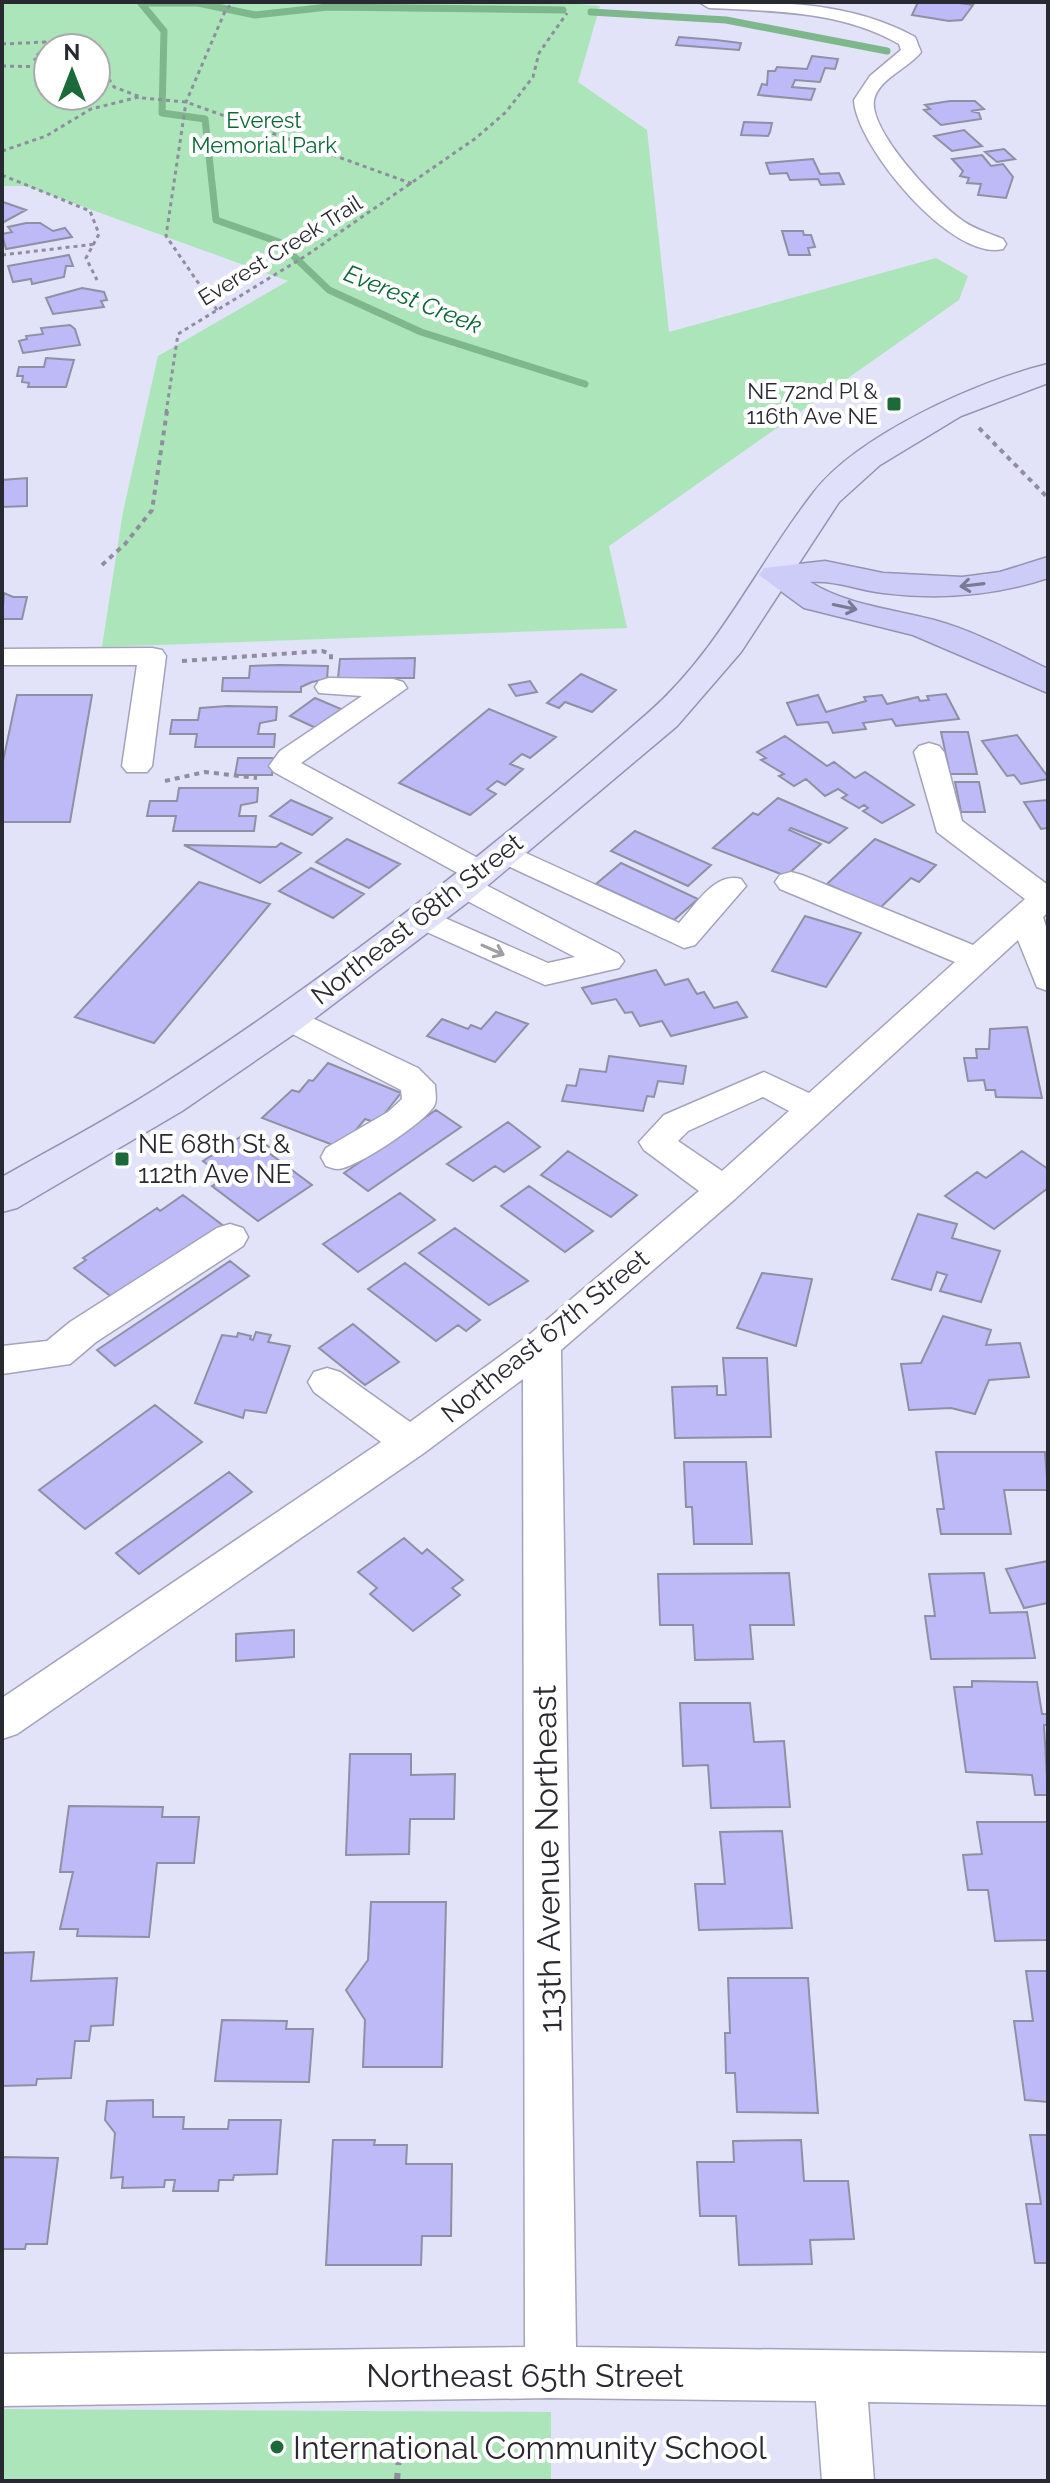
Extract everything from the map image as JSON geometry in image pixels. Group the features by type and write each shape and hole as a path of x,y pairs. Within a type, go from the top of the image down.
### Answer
{"highway":[{"path":"776,575 825,571 883,583 962,587 1005,581 1048,567"},
{"path":"776,575 816,601 925,628 980,649 1048,683"}],"main road":[{"name":"Northeast 68th Street","path":"2,1197 167,1101 289,1018 422,918 684,697 729,645 827,496 869,458 950,410 1038,376"}],"street":[{"path":"709,2 772,6 838,17 892,30 908,41 911,52 869,93 864,101 865,115 881,145 952,224 995,244"},
{"path":"2,657 152,656 137,766"},
{"path":"329,687 393,688 290,757 284,766 482,870 608,961 545,974 422,918"},
{"path":"929,752 948,825 1036,907 1048,980"},
{"path":"482,870 684,938 730,886"},
{"path":"791,882 977,959"},
{"name":"Northeast 67th Street","path":"2,1721 410,1442 542,1345 723,1190 810,1108 1036,907"},
{"path":"289,1018 418,1085 419,1102 400,1120 338,1157"},
{"path":"723,1190 656,1142 676,1123 764,1083 810,1108"},
{"path":"2,1360 57,1354 83,1332 230,1237"},
{"name":"113th Avenue Northeast","path":"542,1345 551,2372"},
{"path":"327,1382 410,1442"},
{"name":"Northeast 65th Street","path":"2,2380 551,2372 840,2379 1048,2379"},
{"path":"840,2379 848,2481"}],"path":[{"path":"217,310 166,236 186,102 226,9 235,2"},
{"name":"Everest Creek Trail","path":"102,565 125,544 152,510 178,334 307,255 413,184 506,112 533,77 539,53 567,13"},
{"path":"2,44 32,43"},
{"path":"2,66 32,67"},
{"path":"112,84 141,97"},
{"path":"2,151 46,136 91,109 141,97 178,99 413,184"},
{"path":"2,175 90,211 99,234 86,258 97,280"},
{"path":"2,255 96,244"},
{"path":"982,433 1048,498"},
{"path":"152,656 170,661 228,660 259,653 322,651 331,654 329,687"},
{"path":"137,766 136,781 143,784 191,778 205,772 248,778 301,775"},
{"path":"397,2481 400,2442"}],"green space":[{"name":"Everest Memorial Park","path":"2,2 558,2 600,6 578,82 647,130 669,332 936,258 968,276 959,300 609,546 627,628 102,647 123,512 158,356 288,281 26,186 2,186"},
{"name":"International Community School","path":"2,2409 551,2412 551,2481 2,2481"}],"building":[{"path":"918,2 973,5 962,20 949,21 912,15"},
{"path":"679,37 741,43 739,50 676,45"},
{"path":"812,56 838,59 835,69 825,68 820,82 795,80 792,87 815,89 811,100 758,95 762,84 767,85 768,71 775,71 777,67 807,69"},
{"path":"975,101 984,109 971,111 979,113 981,119 941,125 924,110 930,109 925,105"},
{"path":"744,122 772,123 768,136 741,135"},
{"path":"964,130 982,146 952,151 934,136"},
{"path":"1004,149 1015,159 997,162 985,152"},
{"path":"982,155 991,166 1003,164 1013,177 1006,198 978,195 981,184 967,183 969,178 960,176 963,171 952,159"},
{"path":"813,159 820,174 839,173 844,184 821,185 818,179 790,180 787,173 770,174 766,163"},
{"path":"3,202 26,210 2,223"},
{"path":"40,223 53,231 65,228 72,237 6,249 2,234 12,232 8,227"},
{"path":"782,231 803,231 804,235 811,235 815,247 808,248 810,255 789,255"},
{"path":"69,255 73,266 66,266 64,277 32,284 31,279 13,282 8,266"},
{"path":"82,288 104,292 107,300 101,301 104,307 53,314 46,298"},
{"path":"70,325 75,329 80,345 23,353 19,341 27,339 26,336 43,334 41,328"},
{"path":"46,358 74,360 66,387 28,387 29,383 22,382 23,376 17,376 19,367 44,367"},
{"path":"27,478 27,506 2,507 2,480"},
{"path":"4,593 27,597 22,619 2,619"},
{"path":"415,658 414,678 338,678 340,659"},
{"path":"250,666 328,666 327,679 301,687 301,692 222,691 223,678 249,678"},
{"path":"581,674 616,690 592,712 565,702 559,708 547,703"},
{"path":"530,681 537,692 516,696 509,685"},
{"path":"946,694 959,719 896,726 892,719 863,723 866,729 833,733 828,722 797,725 787,703 818,695 826,712 866,701 864,697 882,695 887,704 918,697 920,701 929,700 927,696"},
{"path":"17,695 92,695 70,822 2,822 2,766"},
{"path":"315,698 341,709 316,728 290,716"},
{"path":"277,707 276,720 260,723 258,734 275,734 274,747 195,747 197,734 170,734 172,720 198,720 200,708"},
{"path":"489,709 556,737 530,758 522,754 510,764 523,769 505,785 497,781 487,789 496,794 470,815 399,783"},
{"path":"941,732 968,732 977,774 950,774"},
{"path":"1017,735 1048,779 1021,784 1014,775 1007,776 982,741"},
{"path":"785,736 827,766 834,762 855,778 865,772 914,805 882,823 863,811 868,808 864,805 859,808 842,798 847,795 838,789 825,796 806,779 794,786 779,776 784,774 761,760 766,758 757,752"},
{"path":"238,758 274,758 272,775 235,775"},
{"path":"955,782 979,782 985,812 961,812"},
{"path":"179,788 258,788 257,802 241,805 239,816 256,816 254,831 173,831 176,816 147,816 150,801 177,801"},
{"path":"778,798 847,828 829,843 791,828 789,830 821,844 786,876 713,848 753,813 758,815"},
{"path":"291,800 332,818 312,835 270,816"},
{"path":"1048,800 1048,828 1041,829 1024,802"},
{"path":"635,831 711,865 688,886 611,851"},
{"path":"347,839 400,864 369,888 316,862"},
{"path":"875,839 936,865 919,882 911,878 880,908 827,884"},
{"path":"281,843 301,853 260,883 184,845 276,847"},
{"path":"621,863 698,899 674,920 596,884"},
{"path":"311,868 364,894 333,918 279,891"},
{"path":"199,882 270,904 154,1043 75,1017"},
{"path":"805,916 861,933 826,987 772,971"},
{"path":"656,970 665,985 688,979 697,994 704,992 714,1008 737,1002 747,1017 671,1036 662,1021 640,1026 632,1012 625,1013 616,999 592,1004 582,988"},
{"path":"496,1012 528,1024 495,1062 427,1036 442,1019 468,1029 471,1025 481,1029"},
{"path":"1027,1027 1042,1098 996,1097 995,1090 986,1090 984,1080 968,1081 964,1058 977,1058 976,1049 989,1049 990,1029"},
{"path":"609,1056 686,1066 683,1084 658,1081 654,1097 647,1096 643,1111 562,1101 567,1085 576,1086 580,1069 606,1072"},
{"path":"328,1063 401,1093 377,1123 365,1119 341,1148 262,1118 292,1090 299,1092 309,1080 313,1081"},
{"path":"436,1110 461,1127 368,1191 344,1173"},
{"path":"508,1122 540,1147 504,1172 495,1166 473,1181 447,1164"},
{"path":"248,1132 269,1147 265,1150 312,1185 258,1221 212,1186 225,1178 203,1161"},
{"path":"568,1151 637,1195 611,1217 541,1175"},
{"path":"1022,1151 1048,1169 1048,1188 994,1229 945,1196 977,1172 986,1178"},
{"path":"529,1186 593,1231 565,1252 501,1206"},
{"path":"400,1193 435,1220 358,1272 323,1244"},
{"path":"183,1195 225,1227 117,1301 74,1268 86,1260 83,1258 157,1208 160,1211"},
{"path":"918,1214 957,1224 952,1238 1000,1251 981,1302 940,1291 947,1275 937,1272 931,1290 892,1279"},
{"path":"455,1228 528,1281 489,1305 419,1253"},
{"path":"230,1261 249,1276 115,1366 97,1350"},
{"path":"405,1263 480,1320 466,1331 458,1325 436,1341 368,1289"},
{"path":"762,1273 812,1279 796,1346 737,1328"},
{"path":"943,1316 991,1330 986,1345 1020,1343 1029,1377 989,1380 975,1414 951,1408 909,1410 901,1364 921,1363"},
{"path":"353,1324 399,1362 365,1385 319,1348"},
{"path":"256,1332 271,1335 268,1342 290,1346 266,1413 245,1410 243,1418 195,1403 222,1335 237,1337 238,1333 251,1336 253,1340"},
{"path":"723,1358 767,1358 771,1437 675,1438 672,1387 717,1386 717,1395 726,1395"},
{"path":"155,1405 202,1442 85,1529 39,1490"},
{"path":"936,1452 1045,1452 1048,1490 1004,1490 1011,1534 941,1534 937,1509 944,1509"},
{"path":"684,1462 746,1462 752,1544 694,1544 692,1507 686,1507"},
{"path":"229,1472 252,1492 139,1574 116,1553"},
{"path":"404,1538 422,1554 427,1549 463,1580 452,1588 460,1595 413,1631 370,1594 377,1588 358,1572"},
{"path":"1048,1561 1048,1603 1024,1608 1006,1569"},
{"path":"789,1573 794,1625 750,1625 753,1659 695,1660 693,1625 660,1625 658,1574"},
{"path":"984,1573 990,1613 1027,1612 1035,1658 931,1659 925,1616 935,1616 929,1574"},
{"path":"294,1630 294,1657 236,1661 236,1634"},
{"path":"972,1681 1037,1682 1042,1714 1048,1714 1048,1725 1044,1725 1048,1795 1035,1795 1032,1775 966,1772 954,1687 972,1687"},
{"path":"680,1703 750,1703 754,1742 784,1741 790,1807 711,1808 708,1765 683,1766"},
{"path":"350,1754 411,1754 411,1775 455,1774 454,1819 410,1819 409,1854 346,1855"},
{"path":"69,1806 163,1807 162,1817 199,1817 194,1863 157,1863 149,1937 77,1936 78,1929 60,1929 73,1872 60,1872"},
{"path":"977,1822 1048,1822 1048,1940 995,1941 988,1890 968,1890 963,1855 982,1854"},
{"path":"782,1831 792,1928 699,1930 695,1884 725,1884 720,1832"},
{"path":"371,1902 446,1902 442,2067 363,2067 365,2020 346,1990 368,1960"},
{"path":"34,1952 31,1981 117,1978 113,2025 91,2026 89,2041 75,2041 71,2078 37,2079 36,2085 2,2086 2,1953"},
{"path":"1026,1971 1048,1971 1048,2102 1025,2100 1014,2021 1033,2021"},
{"path":"728,1978 808,1978 818,2113 737,2112 735,2073 726,2073 725,2033 730,2033"},
{"path":"222,2020 287,2021 286,2029 313,2029 309,2082 215,2081"},
{"path":"153,2100 153,2117 184,2117 183,2129 228,2129 229,2120 281,2120 277,2174 234,2175 233,2180 219,2180 218,2191 173,2191 175,2180 165,2180 164,2187 122,2188 123,2177 111,2178 115,2133 105,2120 107,2101"},
{"path":"1030,2135 1048,2135 1048,2263 1035,2263 1026,2204 1041,2204"},
{"path":"333,2140 375,2140 374,2145 407,2145 406,2164 452,2164 451,2236 422,2236 421,2265 326,2265"},
{"path":"801,2140 804,2181 848,2181 854,2239 810,2240 812,2264 739,2265 736,2216 700,2216 697,2162 734,2162 733,2141"},
{"path":"2,2157 58,2158 47,2244 26,2244 25,2249 2,2249"}],"waterway":[{"name":"Everest Creek","path":"140,2 164,31 162,113 205,119 216,220 279,242 329,290 421,332 585,384"},
{"name":"Everest Creek","path":"141,3 198,3 255,15 328,7 563,10"},
{"name":"Everest Creek","path":"591,12 726,20 887,51"}],"place":[{"name":"NE 72nd Pl & 116th Ave NE","path":"894,404"},
{"name":"NE 68th St & 112th Ave NE","path":"122,1159"},
{"name":"International Community School","path":"277,2447"}]}
